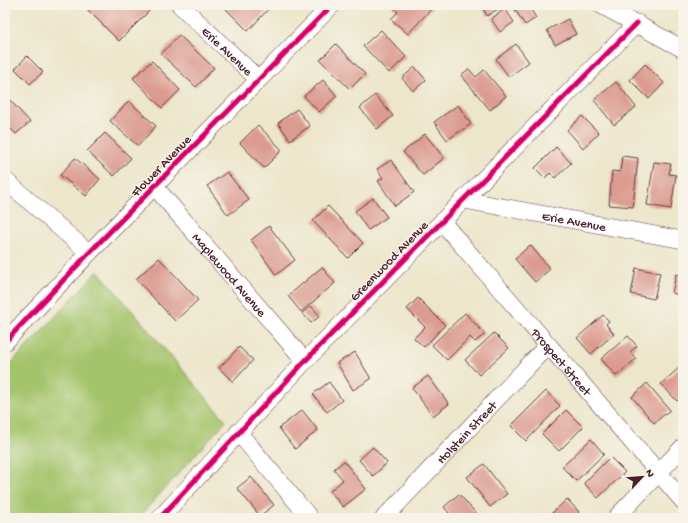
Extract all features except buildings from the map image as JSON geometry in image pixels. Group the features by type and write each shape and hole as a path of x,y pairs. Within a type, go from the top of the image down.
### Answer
{"street":[{"name":"Erie Avenue","path":"180,5 258,79"},
{"name":"Flower Avenue","path":"5,342 89,253 332,5"},
{"path":"601,5 683,49"},
{"name":"Greenwood Avenue","path":"160,518 305,361 637,23"},
{"path":"5,180 89,253"},
{"name":"Maplewood Avenue","path":"155,186 305,361"},
{"name":"Erie Avenue","path":"464,200 683,240"},
{"name":"Prospect Street","path":"442,222 547,346 683,501"},
{"name":"Holstein Street","path":"384,518 547,346"},
{"path":"238,432 310,518"},
{"path":"616,518 683,447"}],"green space":[{"path":"98,271 226,421 138,518 5,518 5,370"}],"cycle path":[{"path":"5,342 89,253 332,5"},
{"path":"160,518 305,361 637,23"}]}
